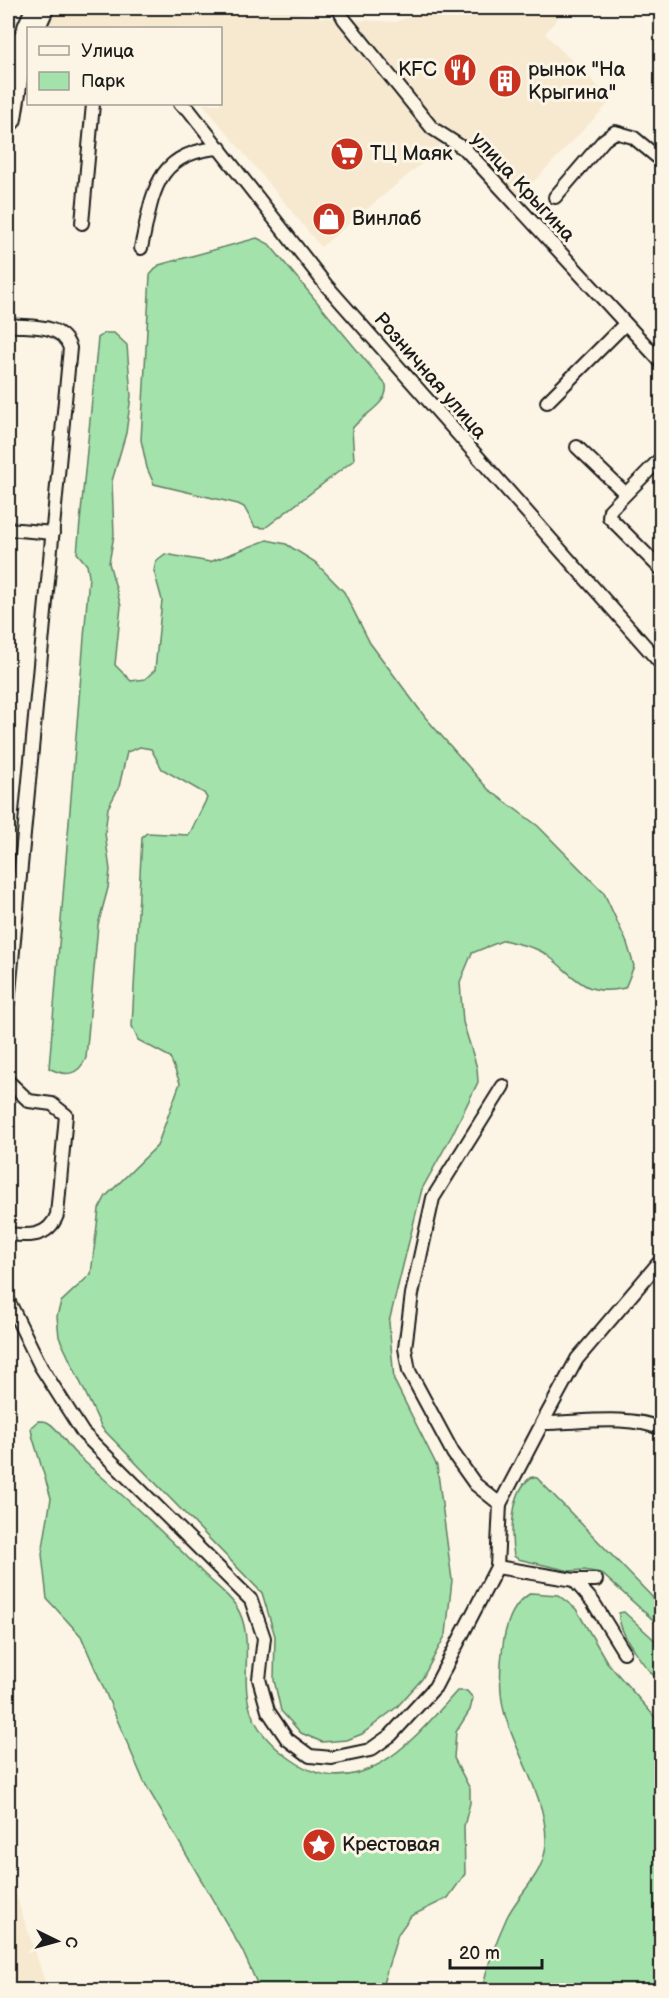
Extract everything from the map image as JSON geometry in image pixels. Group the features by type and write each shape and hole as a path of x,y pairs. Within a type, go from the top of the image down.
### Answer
{"street":[{"path":"31,27 40,8"},
{"path":"8,118 22,74 27,42"}],"lane":[{"name":"улица Крыгина","path":"338,8 344,19 432,128 466,150 662,363"},
{"path":"82,223 93,105"},
{"name":"Розничная улица","path":"182,105 189,110 220,148 326,285 662,665"},
{"path":"555,197 604,140 615,132 633,137 662,162"},
{"path":"141,248 154,190 168,165 180,157 201,149 220,148"},
{"path":"547,402 626,324"},
{"path":"8,325 58,330 64,334 70,348 53,533 14,875 8,1003"},
{"path":"577,447 625,493"},
{"path":"662,457 625,493 610,510 609,517 662,570"},
{"path":"8,529 53,533"},
{"path":"8,1082 29,1101 52,1104 66,1115 57,1215 53,1224 31,1237 8,1234"},
{"path":"500,1504 474,1484 453,1453 409,1371 405,1348 411,1294 433,1198 503,1086"},
{"path":"8,1300 41,1367 82,1433 250,1600 264,1638 259,1679 268,1711 287,1740 310,1756 332,1758 370,1750 391,1735 412,1715 435,1687 497,1567 500,1504 577,1359 662,1259"},
{"path":"543,1424 649,1423 662,1429"},
{"path":"497,1567 574,1580 596,1580"},
{"path":"574,1580 593,1602 624,1652"}],"shaded area":[{"path":"56,8 286,8 313,17 396,22 432,8 554,8 559,17 545,34 612,100 516,200 450,135 425,161 321,247 204,105 222,105 222,27 47,27 48,19"},
{"path":"8,1872 48,1990 8,1990"}],"green space":[{"path":"257,238 269,244 386,385 386,392 379,404 352,429 354,460 265,528 255,527 244,507 238,504 154,484 147,468 141,440 150,275 159,265"},
{"path":"105,333 114,333 127,345 131,396 126,433 112,481 114,535 109,563 121,606 115,665 131,681 145,679 155,670 162,600 154,571 156,561 165,554 210,562 267,540 286,544 315,562 344,592 370,643 425,717 488,789 538,826 604,893 627,943 634,966 625,988 598,990 580,982 544,953 504,940 472,953 460,982 463,1022 477,1068 478,1082 422,1189 389,1322 394,1380 437,1466 452,1580 446,1634 422,1679 397,1707 362,1734 347,1740 322,1742 301,1733 281,1711 274,1680 275,1636 262,1593 102,1428 59,1337 57,1316 61,1302 91,1274 99,1209 106,1196 157,1146 180,1083 170,1057 138,1040 132,1026 142,837 147,833 189,835 207,798 204,793 162,769 151,749 140,747 127,752 119,787 108,808 105,833 110,870 108,888 98,925 86,1058 79,1068 71,1073 60,1073 49,1068 89,576 87,565 77,553 98,338"},
{"path":"38,1421 51,1424 74,1452 154,1524 236,1606 245,1632 247,1689 253,1717 270,1742 292,1760 317,1773 341,1776 363,1771 385,1761 405,1746 457,1691 467,1691 473,1698 470,1710 456,1732 454,1758 470,1789 470,1803 464,1826 465,1874 448,1898 411,1916 398,1934 381,1990 260,1990 242,1950 144,1782 81,1636 47,1599 42,1554 51,1498 32,1435 31,1427"},
{"path":"532,1477 537,1478 661,1606 661,1627 601,1573 584,1570 570,1571 518,1559 514,1556 512,1524 516,1501 525,1483"},
{"path":"531,1593 558,1595 576,1609 607,1662 661,1724 661,1990 482,1990 492,1953 507,1917 537,1872 545,1852 545,1825 541,1809 505,1715 500,1677 501,1657 508,1624 516,1607"},
{"path":"624,1612 661,1646 661,1683 628,1641 620,1621 619,1613"}],"place":[{"name":"KFC","path":"460,70"},
{"name":"рынок \"На Крыгина\"","path":"505,81"},
{"name":"ТЦ Маяк","path":"347,154"},
{"name":"Винлаб","path":"329,219"},
{"name":"Крестовая","path":"319,1845"}]}
